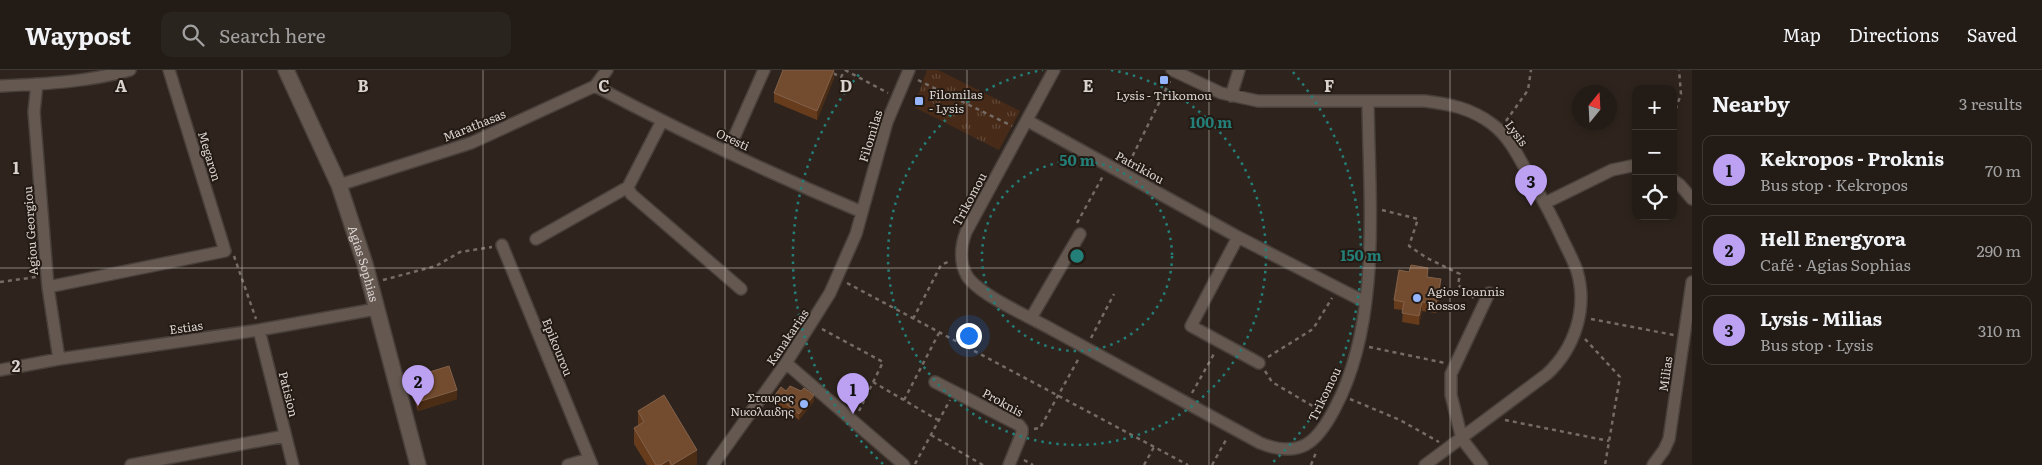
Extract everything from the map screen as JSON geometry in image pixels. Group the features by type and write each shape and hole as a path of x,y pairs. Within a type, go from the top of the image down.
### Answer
{"street":[{"path":"0,86 37,84 130,70"},
{"name":"Megaron","path":"169,70 226,250"},
{"name":"Agias Sophias","path":"286,70 339,185 370,283 418,465"},
{"name":"Marathasas","path":"339,185 471,143 595,86 607,70"},
{"path":"728,151 764,70"},
{"name":"Trikomou","path":"1054,70 966,232 962,255 967,275 979,288 1031,318 1271,447 1291,449 1309,443 1318,436 1342,396 1353,367 1365,302 1370,260 1368,102"},
{"path":"1232,96 1239,70"},
{"name":"Lysis","path":"1173,71 1202,85 1232,96 1270,102 1425,101 1448,104 1477,114 1498,130 1508,141 1545,203 1576,269 1581,290 1576,330 1572,341 1556,365 1462,439 1425,465"},
{"name":"Filomilas","path":"862,212 880,144 908,72"},
{"name":"Agiou Georgiou","path":"37,84 34,112 47,282 59,359"},
{"name":"Oresti","path":"595,86 662,121 799,185 862,212"},
{"path":"536,239 628,187 662,121"},
{"name":"Patrikiou","path":"1025,126 1109,166 1238,237 1365,302"},
{"path":"1545,203 1612,170 1632,166"},
{"path":"1677,183 1692,199"},
{"path":"628,187 632,194 741,289"},
{"name":"Kanakarias","path":"713,465 812,324 838,278 851,248 862,212"},
{"path":"1031,318 1080,234"},
{"path":"1238,237 1191,326 1259,363"},
{"name":"Epikourou","path":"502,245 591,462 568,465"},
{"name":"Agiou Georgiou","path":"47,282 226,250"},
{"name":"Milias","path":"1653,465 1664,450 1669,439 1692,282"},
{"path":"1482,465 1462,439 1451,396 1451,374 1489,293"},
{"name":"Estias","path":"0,370 59,359 259,330 376,309"},
{"name":"Patision","path":"259,330 293,465"},
{"path":"786,363 853,421 890,460 904,465"},
{"name":"Proknis","path":"935,382 1019,425 1022,429 1020,441 1009,465"},
{"path":"131,465 285,436"}],"path":[{"path":"826,70 841,77 845,70 897,97"},
{"path":"1498,130 1528,90 1531,70"},
{"path":"1677,106 1681,94 1679,70"},
{"path":"1124,174 1173,71"},
{"path":"908,72 1025,126"},
{"path":"1080,234 1076,226 1109,166"},
{"path":"1369,206 1418,219 1409,246 1427,258 1460,274 1458,285 1484,305"},
{"path":"370,283 436,266 460,252 502,245"},
{"path":"226,250 236,258 259,330"},
{"path":"913,319 940,265 962,255"},
{"path":"838,278 1188,465"},
{"path":"0,282 47,282"},
{"path":"1330,417 1272,382 1259,363 1313,329 1337,288"},
{"path":"1022,429 1040,428 1086,348 1114,294"},
{"path":"1579,317 1684,337"},
{"path":"812,324 883,362 853,421"},
{"path":"1576,330 1620,377 1605,465"},
{"path":"904,400 939,333"},
{"path":"1186,402 1221,342"},
{"path":"1358,345 1456,365"},
{"path":"873,382 938,420"},
{"path":"914,465 954,392"},
{"path":"1342,396 1400,420 1450,447"},
{"path":"1490,417 1609,441"},
{"path":"1212,465 1233,428"},
{"path":"930,436 983,465"},
{"path":"1144,465 1154,447"}],"green space":[{"path":"927,70 938,70 1020,111 999,150 914,107"}],"building":[{"path":"783,70 834,70 817,111 774,93"},
{"name":"Agios Ioannis Rossos","path":"1411,265 1428,268 1427,277 1441,279 1436,304 1422,302 1419,316 1402,313 1404,302 1394,300 1399,270 1409,272"},
{"path":"449,366 457,390 418,402 410,378"},
{"path":"790,386 801,391 804,388 814,395 799,414 775,395 781,387 786,391"},
{"path":"664,395 697,450 672,465 669,460 661,465 656,465 634,428 644,422 638,411"}],"place":[{"name":"Lysis - Trikomou","path":"1164,80"},
{"name":"Filomilas - Lysis","path":"919,101"},
{"name":"Lysis - Milias","path":"1531,206"},
{"name":"Agios Ioannis Rossos","path":"1417,298"},
{"name":"Σταυρος Νικολαιδης","path":"804,404"},
{"name":"Hell Energyora","path":"418,406"},
{"name":"Kekropos - Proknis","path":"853,414"}]}
